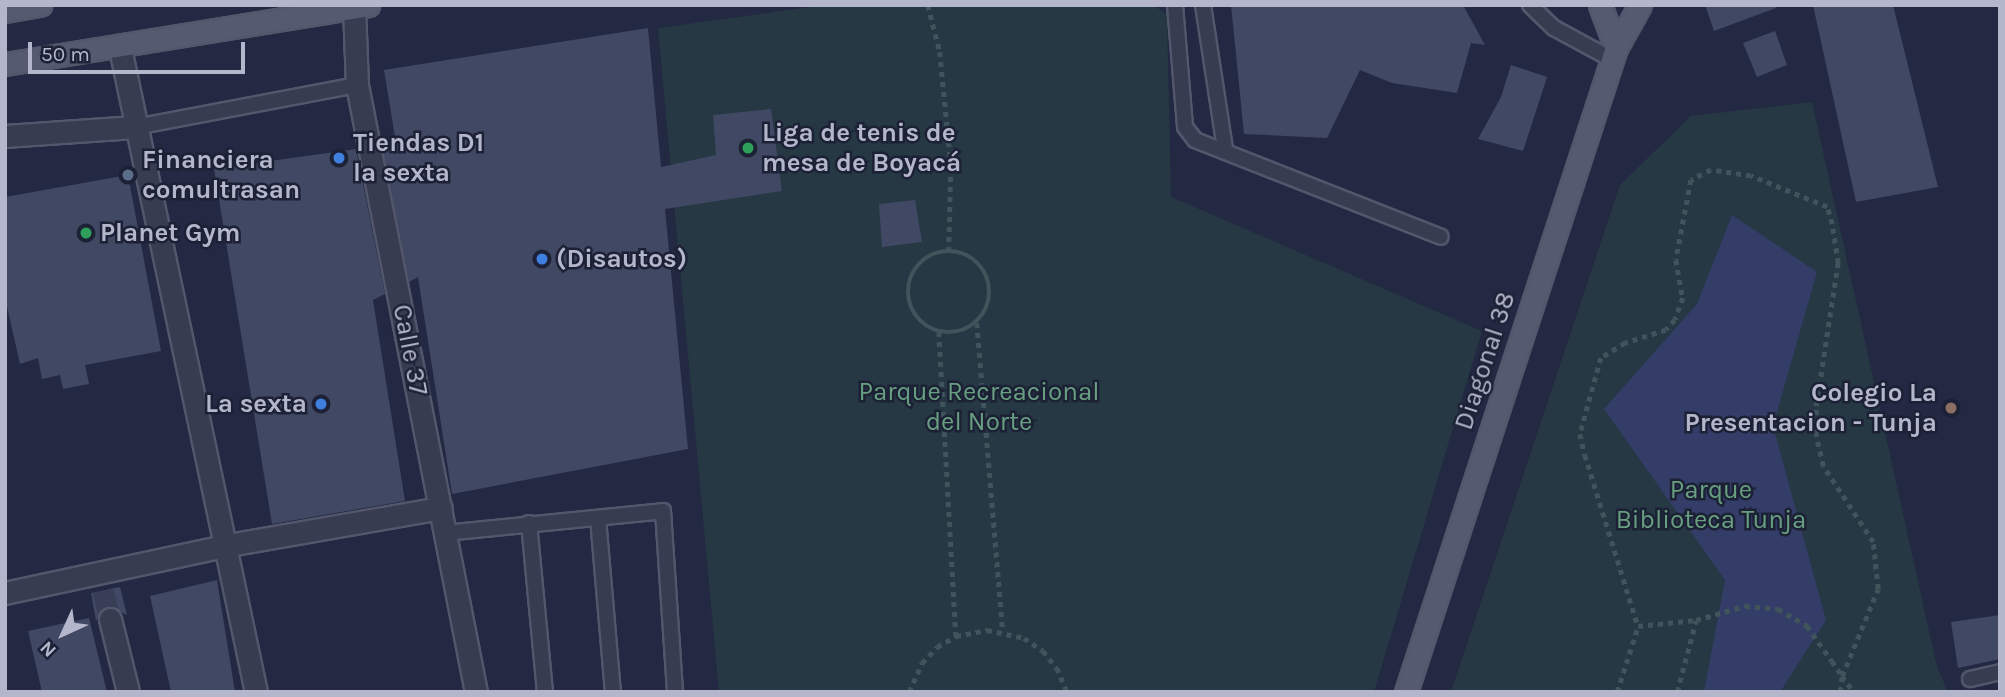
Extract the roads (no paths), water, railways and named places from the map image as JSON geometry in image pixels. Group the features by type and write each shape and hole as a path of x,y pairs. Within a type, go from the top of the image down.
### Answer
{"main road":[{"path":"5,11 40,5"},
{"path":"1600,5 1614,54"},
{"name":"Diagonal 38","path":"1614,54 1616,5"},
{"name":"Diagonal 38","path":"1406,692 1614,54 1640,5"},
{"path":"5,64 120,48 361,6"}],"street":[{"name":"Calle 37","path":"361,6 357,85 475,692"},
{"path":"120,48 135,127 228,545 256,692"},
{"path":"5,136 135,127"},
{"path":"5,593 101,582 228,545 441,508"},
{"path":"110,619 128,692"}],"lane":[{"path":"1175,5 1185,127 1195,139 1225,148 1441,237"},
{"path":"1203,5 1225,148"},
{"path":"1530,5 1554,28 1614,54"},
{"path":"135,127 357,85"},
{"path":"443,533 663,511 675,692"},
{"path":"598,518 613,692"},
{"path":"529,523 545,692"},
{"path":"1969,679 2000,672"}],"water":[{"path":"1732,215 1817,272 1773,426 1826,620 1780,692 1704,692 1725,580 1604,409 1697,304"}],"tunnel":[{"path":"103,590 110,619"}],"place":[{"name":"Liga de tenis de mesa de Boyacá","path":"748,148"},
{"name":"Tiendas D1 la sexta","path":"339,158"},
{"name":"Financiera comultrasan","path":"128,175"},
{"name":"Planet Gym","path":"86,233"},
{"name":"(Disautos)","path":"542,259"},
{"name":"La sexta","path":"321,404"},
{"name":"Colegio La Presentacion - Tunja","path":"1951,408"}],"park label":[{"name":"Parque Recreacional del Norte","path":"979,407"},
{"name":"Parque Biblioteca Tunja","path":"1711,505"}]}
